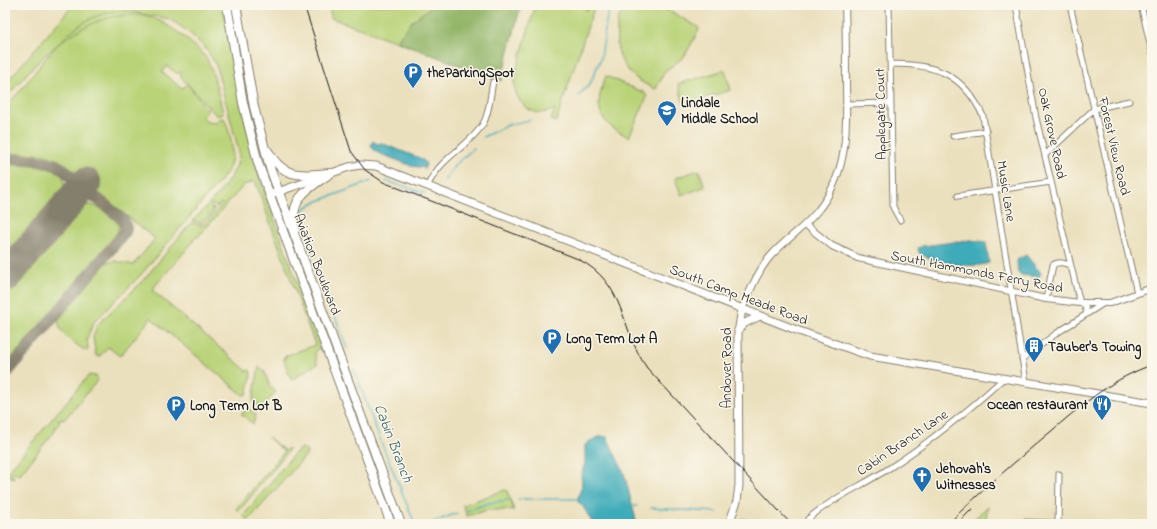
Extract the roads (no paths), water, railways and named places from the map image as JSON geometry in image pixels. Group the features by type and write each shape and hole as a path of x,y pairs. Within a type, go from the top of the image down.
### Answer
{"main road":[{"name":"Aviation Boulevard","path":"227,5 248,123 269,195 391,524"},
{"name":"Aviation Boulevard","path":"236,5 261,138 278,192 401,524"},
{"path":"261,138 274,162 288,172 299,175 331,173"},
{"name":"South Camp Meade Road","path":"269,195 356,165 367,165 390,171 428,185 843,348 870,356 1152,403"},
{"path":"302,257 293,217 296,204 304,192 331,173"},
{"name":"Andover Road","path":"730,524 737,501 740,474 738,330 742,309"},
{"path":"738,330 745,323 760,316"}],"street":[{"name":"Andover Road","path":"742,309 754,283 769,258 806,225 824,202 839,173 846,147 847,104 845,5"},
{"name":"Applegate Court","path":"890,5 893,207 900,220"},
{"name":"Oak Grove Road","path":"1016,5 1033,102 1051,182 1071,266 1082,303 1087,314"},
{"name":"Forest View Road","path":"1070,5 1137,293"},
{"path":"1141,5 1152,52"},
{"name":"Music Lane","path":"891,64 915,64 930,67 953,78 969,93 978,105 983,116 1010,291 1026,382"},
{"path":"428,185 433,174 441,164 483,124 488,110 493,82"},
{"path":"1045,155 1094,110 1129,101"},
{"path":"847,104 891,103"},
{"path":"953,136 986,131"},
{"path":"958,196 1051,182"},
{"name":"South Hammonds Ferry Road","path":"806,225 832,246 858,258 1046,298 1082,303 1104,303 1152,288"},
{"path":"1046,298 1054,265 1065,262 1071,266"},
{"path":"1022,359 1057,333 1104,303"},
{"name":"Cabin Branch Lane","path":"808,519 819,509 888,469 931,440 974,406 1004,378"},
{"path":"1023,522 1058,524 1059,474"}],"water":[{"path":"373,141 377,144 381,143 422,159 426,164 425,168 412,166 376,152 371,146"},
{"path":"970,240 986,242 989,263 982,265 954,264 934,260 919,253 918,248 923,246"},
{"path":"1026,255 1041,273 1039,277 1022,275 1018,273 1017,260"},
{"path":"601,436 607,437 624,473 637,524 593,524 584,508 577,501 582,485 581,475 585,463 585,445"}],"waterway":[{"name":"Cabin Branch","path":"579,95 590,84 601,58 607,16 612,5"},
{"name":"Cabin Branch","path":"483,137 508,125 530,120"},
{"name":"Cabin Branch","path":"445,180 455,165 474,148"},
{"name":"Cabin Branch","path":"313,256 299,212 313,203 372,181"},
{"name":"Cabin Branch","path":"386,181 425,193"},
{"name":"Cabin Branch","path":"319,274 347,348"},
{"name":"Cabin Branch","path":"354,370 379,437 415,524"},
{"name":"Cabin Branch","path":"518,499 578,499"},
{"name":"Cabin Branch","path":"466,511 489,503 508,500"},
{"name":"Cabin Branch","path":"631,506 637,506"},
{"name":"Cabin Branch","path":"651,508 717,512"},
{"name":"Cabin Branch","path":"429,524 457,513"},
{"name":"Cabin Branch","path":"742,519 775,524"}],"tram line":[{"path":"304,5 351,151 365,170 383,182 578,259 594,269 606,281 614,294 631,338 647,368 791,524"},
{"path":"948,524 1000,475 1089,400 1125,376 1152,365"},
{"path":"957,524 972,509"}],"place":[{"name":"theParkingSpot","path":"413,89"},
{"name":"Lindale Middle School","path":"667,127"},
{"name":"Long Term Lot A","path":"552,355"},
{"name":"Tauber's Towing","path":"1034,363"},
{"name":"Ocean restaurant","path":"1102,421"},
{"name":"Long Term Lot B","path":"176,422"},
{"name":"Jehovah's Witnesses","path":"922,493"}]}
